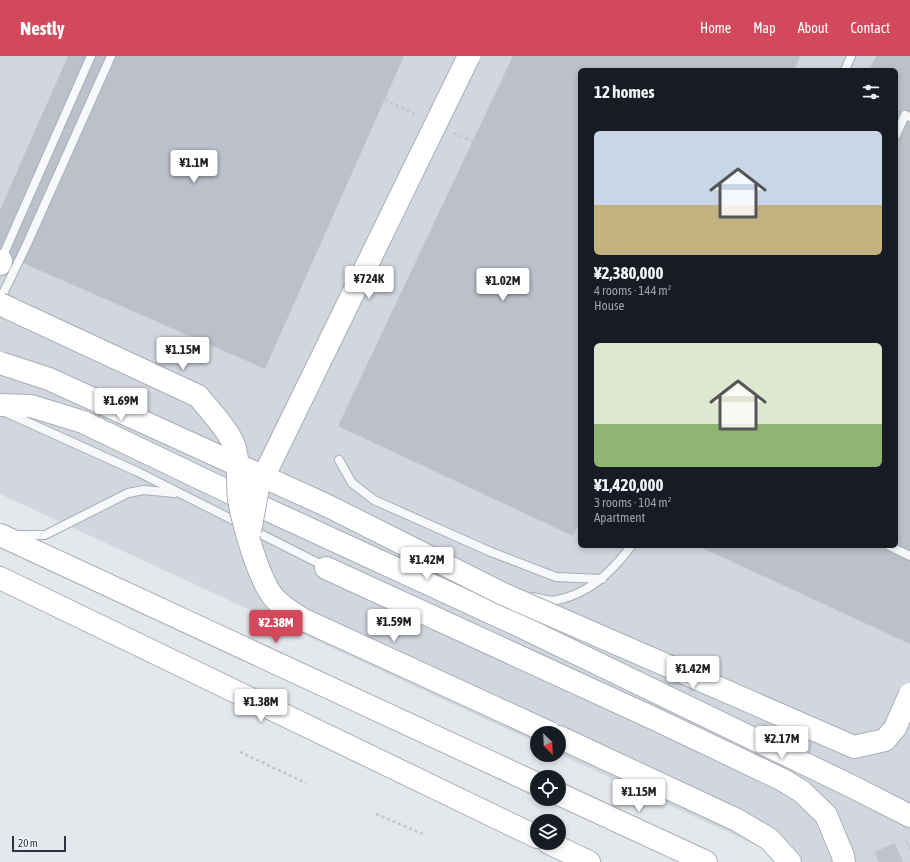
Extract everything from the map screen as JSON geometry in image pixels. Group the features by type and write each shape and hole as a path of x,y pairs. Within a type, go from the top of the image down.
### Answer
{"street":[{"path":"249,538 258,488 469,56"},
{"path":"0,304 198,396 214,413 234,444 237,463 239,499 249,538 263,580 276,601 302,619 535,726"},
{"path":"0,363 49,379 328,506 503,594 854,747 885,740 895,728 910,694"},
{"path":"0,405 31,406 83,422 229,492 518,625 910,816"},
{"path":"0,535 530,781"},
{"path":"326,568 518,625"},
{"path":"326,568 655,719 783,780 801,791 826,815 843,856 844,862"},
{"path":"0,578 530,834"},
{"path":"566,740 738,820 769,838 790,862"},
{"path":"853,787 910,805"},
{"path":"566,797 706,862"},
{"path":"564,850 589,862"}],"lane":[{"path":"0,262 91,56"},
{"path":"0,300 28,244 111,56"},
{"path":"846,68 851,56"},
{"path":"898,130 905,115 910,117"},
{"path":"0,410 138,472 326,568"},
{"path":"339,460 352,483 374,500 491,552 556,577 602,579"},
{"path":"0,535 45,535 128,493 144,490 181,494"},
{"path":"503,594 556,601 579,593 602,579 629,548"},
{"path":"893,548 910,556"}],"path":[{"path":"472,142 572,184"},
{"path":"240,752 306,783"},
{"path":"376,814 423,834"}],"shaded area":[{"path":"0,56 910,56 910,862 792,862 566,757 566,726 530,726 530,740 0,494"}],"building":[{"path":"68,56 404,56 265,369 0,253 0,210"},
{"path":"513,56 800,56 795,68 578,68 578,525 573,536 338,426"},
{"path":"876,56 910,56 910,644 702,548 898,548 898,68 870,68"}],"tunnel":[{"path":"879,862 910,848"}]}
